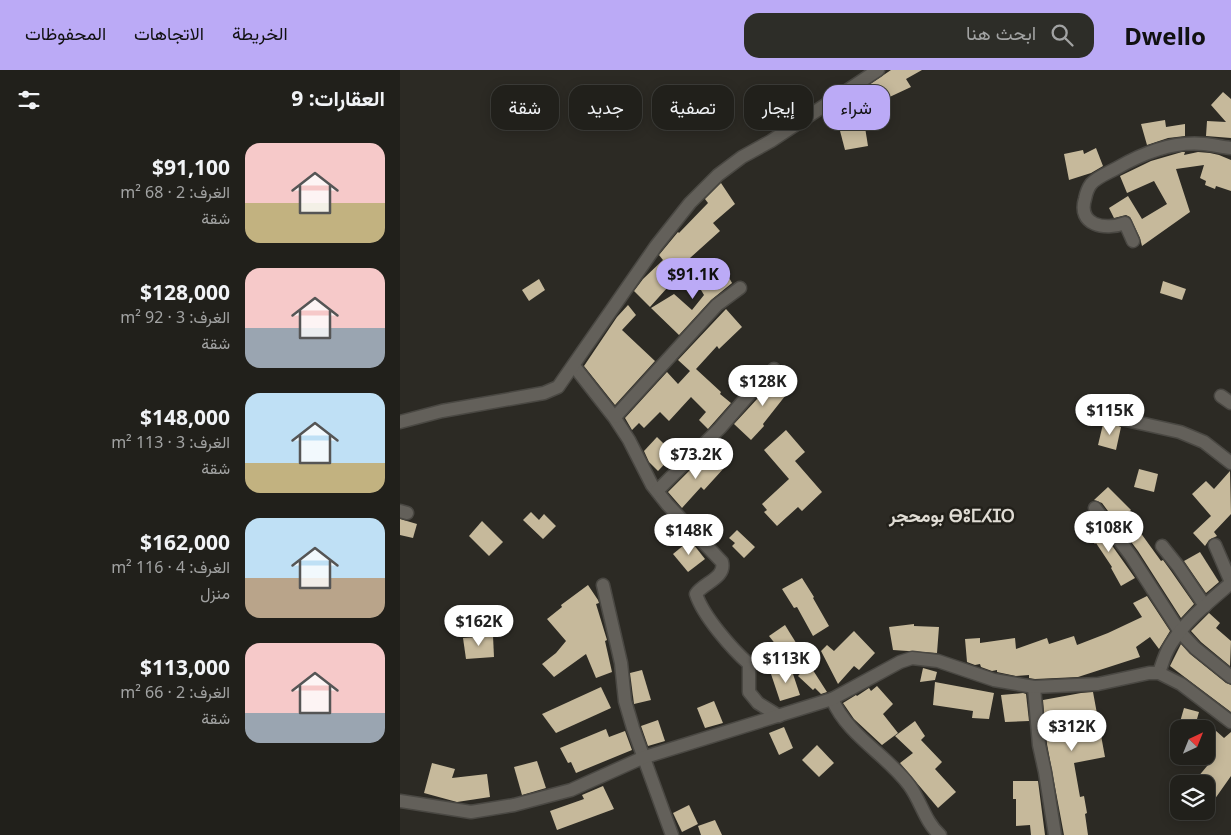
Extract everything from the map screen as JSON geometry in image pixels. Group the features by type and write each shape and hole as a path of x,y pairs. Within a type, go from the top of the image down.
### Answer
{"street":[{"path":"400,422 442,410 544,393 558,387 656,246 690,203 718,175 742,157 771,141 878,70"},
{"path":"1134,241 1125,223 1105,227 1091,222 1085,216 1083,207 1090,185 1101,176 1134,158 1161,149 1188,143 1231,148"},
{"path":"615,417 717,305 740,288"},
{"path":"574,366 615,417 657,491 722,562 724,568 721,573 700,588 696,594 698,603 719,631 749,664 749,692 758,704 779,716"},
{"path":"657,491 720,428 774,369"},
{"path":"1117,418 1180,432 1204,442 1231,463"},
{"path":"1095,508 1131,556 1180,632 1194,648 1231,677"},
{"path":"1159,674 1170,645 1180,632 1231,583 1215,545"},
{"path":"1162,546 1205,606"},
{"path":"603,585 621,663 625,700 633,728 672,835"},
{"path":"400,801 471,812 514,805 571,790 645,757 832,699 900,662 912,658 938,660 994,680 1034,687 1098,684 1149,673 1166,675 1231,722"},
{"path":"1034,687 1039,745 1046,772 1056,835"},
{"path":"832,699 837,711 851,728 898,772 924,810 928,822 940,835"}],"building":[{"path":"891,70 922,70 906,79 911,87 890,97 890,85 869,85"},
{"path":"1223,92 1231,99 1231,138 1206,136 1207,121 1226,122 1211,105"},
{"path":"1165,120 1166,127 1185,124 1185,136 1168,138 1147,145 1141,124"},
{"path":"840,130 865,130 868,146 845,150"},
{"path":"1096,148 1103,166 1091,173 1069,180 1064,154 1083,150 1084,154"},
{"path":"1185,152 1184,155 1198,152 1210,153 1231,160 1231,191 1216,186 1215,189 1205,185 1206,181 1200,178 1204,165 1176,169 1190,212 1142,246 1130,217 1126,215 1114,218 1109,208 1128,196 1142,219 1167,204 1154,181 1127,193 1120,176 1151,161"},
{"path":"721,183 735,204 713,223 720,231 690,258 692,260 650,307 634,291 643,279 663,260 659,255 678,232 708,203 705,199"},
{"path":"721,263 732,283 711,300 679,335 651,308 674,294 692,310 704,295 695,280"},
{"path":"539,279 545,290 529,301 522,290"},
{"path":"1163,281 1186,289 1182,300 1160,293"},
{"path":"628,305 636,315 622,330 655,361 615,405 584,366 617,317"},
{"path":"726,309 742,327 719,349 717,346 696,369 731,403 708,429 699,420 706,412 691,397 669,421 660,412 644,428 639,423 632,430 625,418 667,372 678,384 690,371 678,360"},
{"path":"780,374 793,386 763,424 764,426 751,440 734,424"},
{"path":"1104,420 1121,427 1116,450 1098,445"},
{"path":"786,430 805,452 795,461 822,492 802,511 798,507 777,526 764,512 767,510 762,504 789,479 764,450"},
{"path":"657,437 674,454 658,471 649,462 644,451"},
{"path":"707,453 724,468 704,490 701,487 682,508 668,492"},
{"path":"1139,469 1158,474 1154,492 1134,487"},
{"path":"1230,471 1231,514 1214,532 1217,536 1209,540 1205,546 1193,533 1211,516 1192,494 1206,481 1214,489"},
{"path":"1108,487 1131,510 1127,514 1194,604 1181,618 1138,551 1102,503 1094,500"},
{"path":"531,512 539,520 544,514 556,526 543,539 523,520"},
{"path":"400,519 417,524 413,538 400,535"},
{"path":"1094,520 1135,578 1121,586 1112,567 1096,543 1083,529"},
{"path":"482,521 503,542 489,556 469,536"},
{"path":"737,530 755,547 744,558 732,546 735,543 729,538"},
{"path":"690,540 705,559 688,572 673,554"},
{"path":"1200,552 1219,582 1206,593 1184,561"},
{"path":"802,578 829,626 813,636 797,607 794,608 782,589"},
{"path":"588,585 599,603 596,604 607,640 605,641 612,672 596,678 586,654 554,677 542,664 556,653 566,641 547,619 562,607 561,605"},
{"path":"1147,596 1170,631 1159,649 1150,637 1136,647 1140,657 1078,677 1035,679 1029,678 1029,675 1016,676 997,672 997,670 992,671 981,667 980,664 975,665 967,662 965,639 980,638 980,643 1015,638 1016,649 1047,638 1049,644 1074,636 1077,645 1142,617 1133,603"},
{"path":"1209,613 1220,623 1216,628 1231,641 1230,666 1201,642 1191,631"},
{"path":"914,624 914,626 939,627 937,653 893,650 889,627"},
{"path":"785,625 798,646 784,655 769,636"},
{"path":"854,631 875,653 859,670 854,666 838,684 821,651 827,645 834,651"},
{"path":"493,636 494,657 466,659 463,638"},
{"path":"1181,644 1190,654 1231,685 1231,712 1170,666"},
{"path":"809,664 827,692 821,694 815,688 813,690 798,676"},
{"path":"791,668 800,695 780,701 771,674"},
{"path":"923,668 937,672 935,680 920,682"},
{"path":"642,670 651,700 634,704 630,673"},
{"path":"935,682 994,693 989,719 972,718 973,711 933,705"},
{"path":"877,686 893,704 883,714 898,733 882,745 854,719 843,703 869,688 871,691"},
{"path":"601,687 611,708 556,733 542,714"},
{"path":"1093,692 1105,757 1074,763 1080,797 1084,796 1088,835 1064,835 1047,744 1043,700"},
{"path":"1026,694 1029,721 1005,722 1001,695"},
{"path":"714,701 723,723 705,728 697,708"},
{"path":"1184,708 1199,712 1197,719 1198,720 1181,720"},
{"path":"658,720 665,741 648,746 641,726"},
{"path":"915,721 925,736 921,740 942,762 935,769 956,792 938,808 900,763 913,753 895,736"},
{"path":"784,727 793,748 779,755 769,733"},
{"path":"606,729 609,737 625,731 632,750 576,773 571,762 568,763 560,748"},
{"path":"1215,730 1224,738 1231,732 1231,776 1215,799 1215,775 1200,775 1208,765 1215,765"},
{"path":"817,745 834,763 819,777 802,760"},
{"path":"537,761 546,788 522,795 514,767"},
{"path":"432,763 455,769 452,778 487,774 490,797 457,802 424,793"},
{"path":"1013,781 1038,781 1045,835 1031,835 1030,825 1016,826 1016,799 1013,799"},
{"path":"603,786 614,809 557,830 550,811 584,799 582,795"},
{"path":"689,805 698,824 682,832 673,813"},
{"path":"715,820 722,835 701,835 698,826"}],"district":[{"name":"بومحجر ⴱⵓⵎⵃⵊⵔ","path":"952,516"}]}
